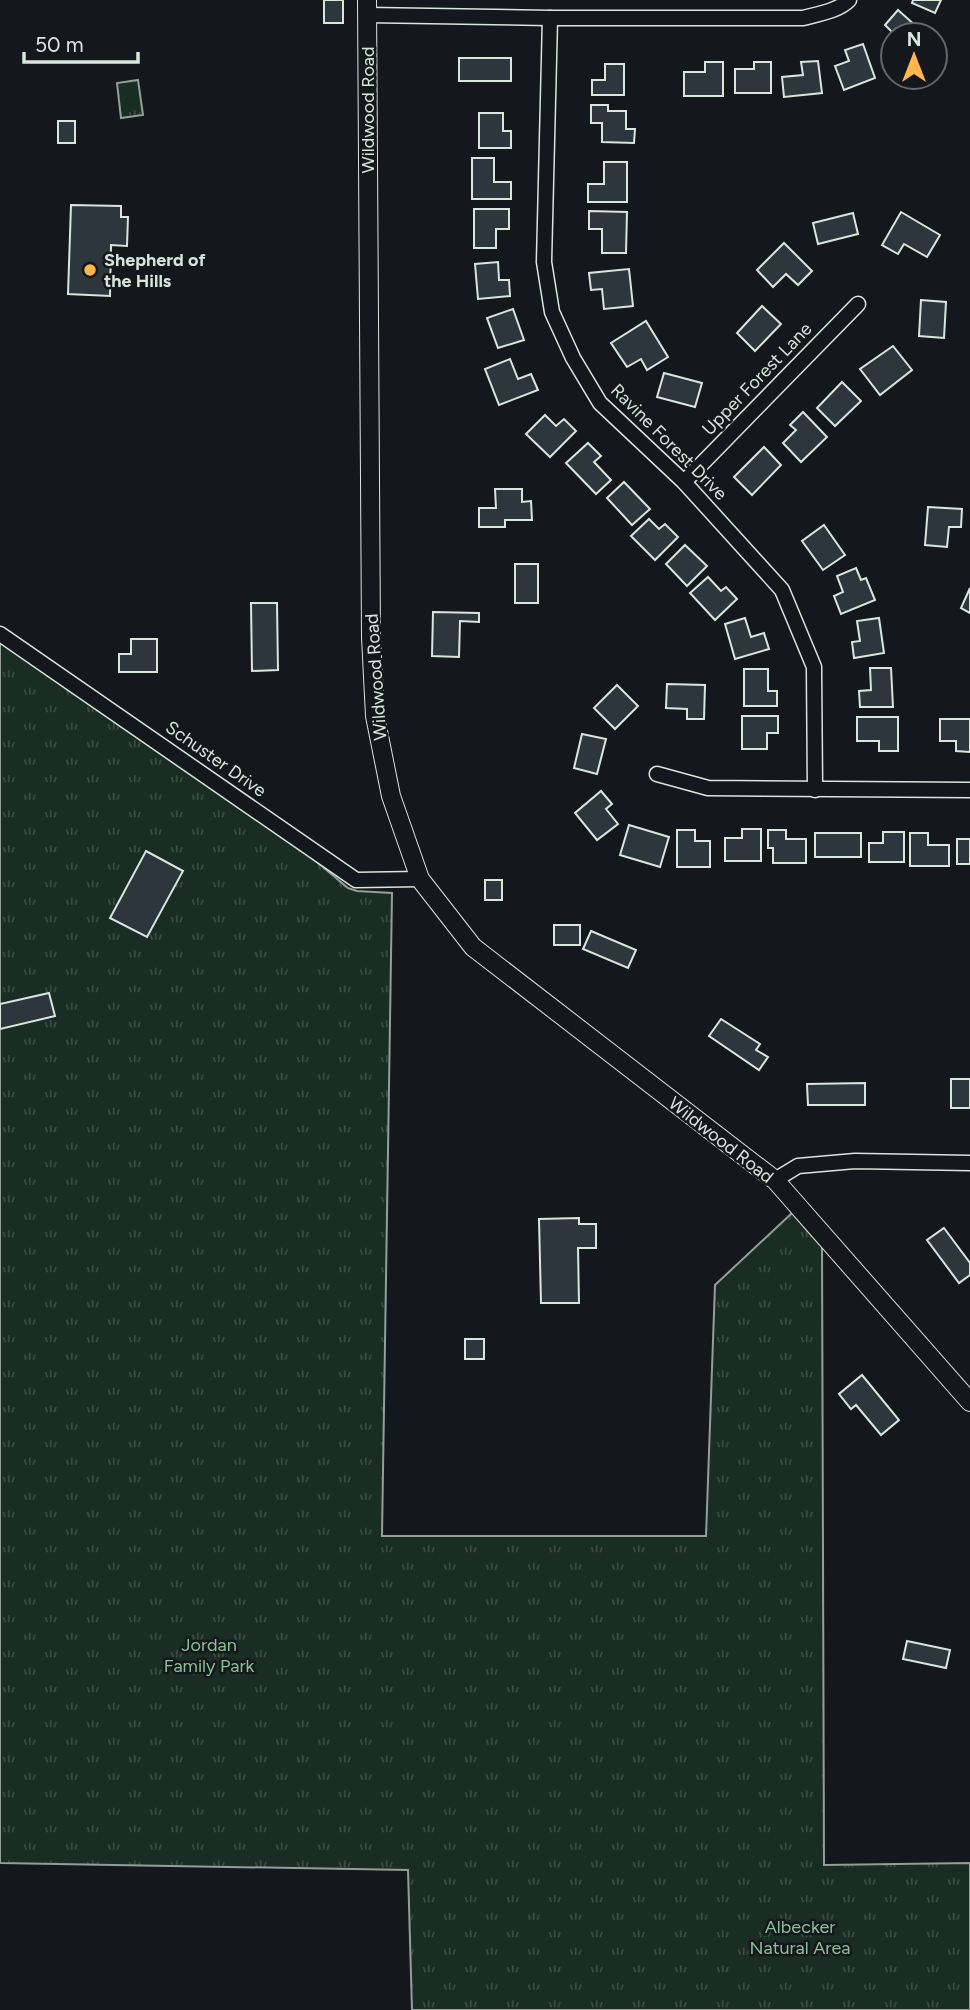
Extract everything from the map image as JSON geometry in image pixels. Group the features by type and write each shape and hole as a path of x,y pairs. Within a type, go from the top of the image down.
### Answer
{"street":[{"path":"367,7 550,18 803,18 824,13 849,0"},
{"name":"Wildwood Road","path":"367,7 371,637 375,703 391,796 420,879 473,947 775,1180 970,1402"},
{"name":"Ravine Forest Drive","path":"550,18 544,262 552,312 573,358 600,403 684,482 782,590 814,667 815,790"},
{"name":"Upper Forest Lane","path":"684,482 859,304"},
{"name":"Schuster Drive","path":"0,634 356,880 420,879"},
{"path":"657,774 708,788 970,790"},
{"path":"775,1180 798,1166 855,1161 970,1163"}],"green space":[{"path":"138,80 143,115 121,118 117,83"},
{"name":"Jordan Family Park","path":"0,642 305,852 348,888 392,893 382,1536 706,1536 715,1285 792,1213 822,1247 824,1865 970,1863 970,2010 412,2010 408,1870 0,1863"}],"building":[{"path":"324,0 343,0 343,23 324,23"},
{"path":"913,0 941,0 935,13 912,3"},
{"path":"898,10 910,21 888,21"},
{"path":"863,44 875,78 844,90 835,66 849,61 845,50"},
{"path":"459,58 511,58 511,81 459,81"},
{"path":"818,61 822,93 784,97 782,77 803,75 801,62"},
{"path":"705,62 723,62 723,96 684,96 684,72 705,72"},
{"path":"754,62 771,62 771,93 735,93 735,69 754,69"},
{"path":"605,64 624,64 624,95 592,95 592,80 605,80"},
{"path":"591,105 608,105 608,111 626,111 626,129 635,129 634,143 602,142 602,123 591,123"},
{"path":"479,113 503,113 503,131 511,131 511,148 479,148"},
{"path":"58,121 75,121 75,143 58,143"},
{"path":"472,158 494,158 494,182 511,182 511,199 472,199"},
{"path":"604,162 627,162 627,202 588,202 588,184 604,184"},
{"name":"Shepherd of the Hills","path":"71,205 121,206 121,217 128,217 127,246 111,245 110,296 68,294"},
{"path":"474,209 509,209 509,229 496,229 496,248 474,248"},
{"path":"589,211 627,212 626,253 602,253 602,229 589,229"},
{"path":"901,212 940,235 927,257 904,244 898,254 882,245"},
{"path":"853,213 858,234 818,244 813,223"},
{"path":"784,243 812,271 798,285 786,274 773,287 757,270"},
{"path":"498,262 499,280 509,280 510,296 478,299 475,264"},
{"path":"629,269 633,306 604,309 602,289 591,290 589,273"},
{"path":"921,300 946,302 944,338 919,336"},
{"path":"762,306 781,324 755,351 737,333"},
{"path":"513,309 524,340 498,348 487,318"},
{"path":"646,321 668,357 647,370 641,359 627,367 611,343"},
{"path":"893,346 912,370 880,395 860,369"},
{"path":"510,359 518,379 531,374 538,390 499,405 485,369"},
{"path":"664,373 702,383 695,407 657,397"},
{"path":"842,382 861,401 835,426 817,408"},
{"path":"803,412 827,437 801,462 783,443 796,430 790,425"},
{"path":"545,415 556,426 564,419 576,431 550,457 526,434"},
{"path":"588,443 601,456 594,462 611,480 596,494 566,463"},
{"path":"764,447 781,465 752,495 734,477"},
{"path":"624,482 650,509 632,525 607,498"},
{"path":"495,489 522,489 522,502 531,501 532,520 505,520 505,527 479,527 479,508 496,508"},
{"path":"928,507 962,509 961,527 949,527 947,547 925,545"},
{"path":"649,519 659,529 665,524 678,537 655,560 631,536"},
{"path":"824,525 845,555 823,570 802,541"},
{"path":"685,545 707,566 687,586 666,564"},
{"path":"515,564 538,564 538,603 515,603"},
{"path":"856,568 861,580 866,578 875,600 841,614 834,596 843,592 837,576"},
{"path":"708,577 721,591 726,587 737,599 715,620 690,593"},
{"path":"970,588 970,613 961,608"},
{"path":"251,603 277,603 278,670 252,671"},
{"path":"433,612 479,613 479,622 460,621 459,657 432,656"},
{"path":"745,618 751,637 764,633 769,649 735,659 725,624"},
{"path":"879,618 884,653 854,658 852,642 860,641 857,621"},
{"path":"131,639 157,639 157,672 119,672 119,654 131,654"},
{"path":"870,668 891,668 893,707 860,707 859,691 871,690"},
{"path":"744,669 768,669 768,691 777,691 777,706 744,706"},
{"path":"667,684 705,685 704,719 687,719 687,709 666,708"},
{"path":"617,685 638,706 615,729 594,708"},
{"path":"742,716 778,716 778,733 767,733 767,749 742,749"},
{"path":"857,717 898,717 898,751 879,751 879,741 857,741"},
{"path":"940,719 970,719 970,752 956,751 956,741 940,741"},
{"path":"582,734 606,739 597,774 574,768"},
{"path":"601,791 612,804 606,809 618,824 597,840 575,813"},
{"path":"629,825 669,837 660,867 620,855"},
{"path":"742,829 761,829 761,861 725,861 725,838 742,838"},
{"path":"677,830 695,830 695,841 710,841 710,867 677,867"},
{"path":"768,830 786,830 786,839 806,839 806,863 773,863 773,848 768,848"},
{"path":"883,832 904,832 904,862 869,862 869,843 883,843"},
{"path":"815,833 861,833 861,857 815,857"},
{"path":"910,833 928,833 928,845 949,845 949,866 910,866"},
{"path":"957,839 970,839 970,864 957,864"},
{"path":"146,851 183,871 147,937 110,918"},
{"path":"485,880 502,880 502,900 485,900"},
{"path":"554,925 580,925 580,945 554,945"},
{"path":"591,931 636,950 628,968 583,949"},
{"path":"49,993 55,1016 0,1029 0,1004"},
{"path":"721,1019 760,1044 756,1050 768,1057 759,1070 709,1036"},
{"path":"951,1079 970,1079 970,1108 951,1108"},
{"path":"865,1083 865,1105 808,1105 807,1084"},
{"path":"579,1218 579,1224 596,1224 596,1248 578,1248 579,1303 541,1303 539,1219"},
{"path":"944,1228 970,1263 970,1275 959,1283 927,1240"},
{"path":"465,1339 484,1339 484,1359 465,1359"},
{"path":"862,1375 899,1420 881,1435 856,1405 851,1409 839,1394"},
{"path":"907,1641 950,1650 946,1668 903,1659"}],"place":[{"name":"Shepherd of the Hills","path":"90,270"}],"park label":[{"name":"Albecker Natural Area","path":"800,1937"}]}
